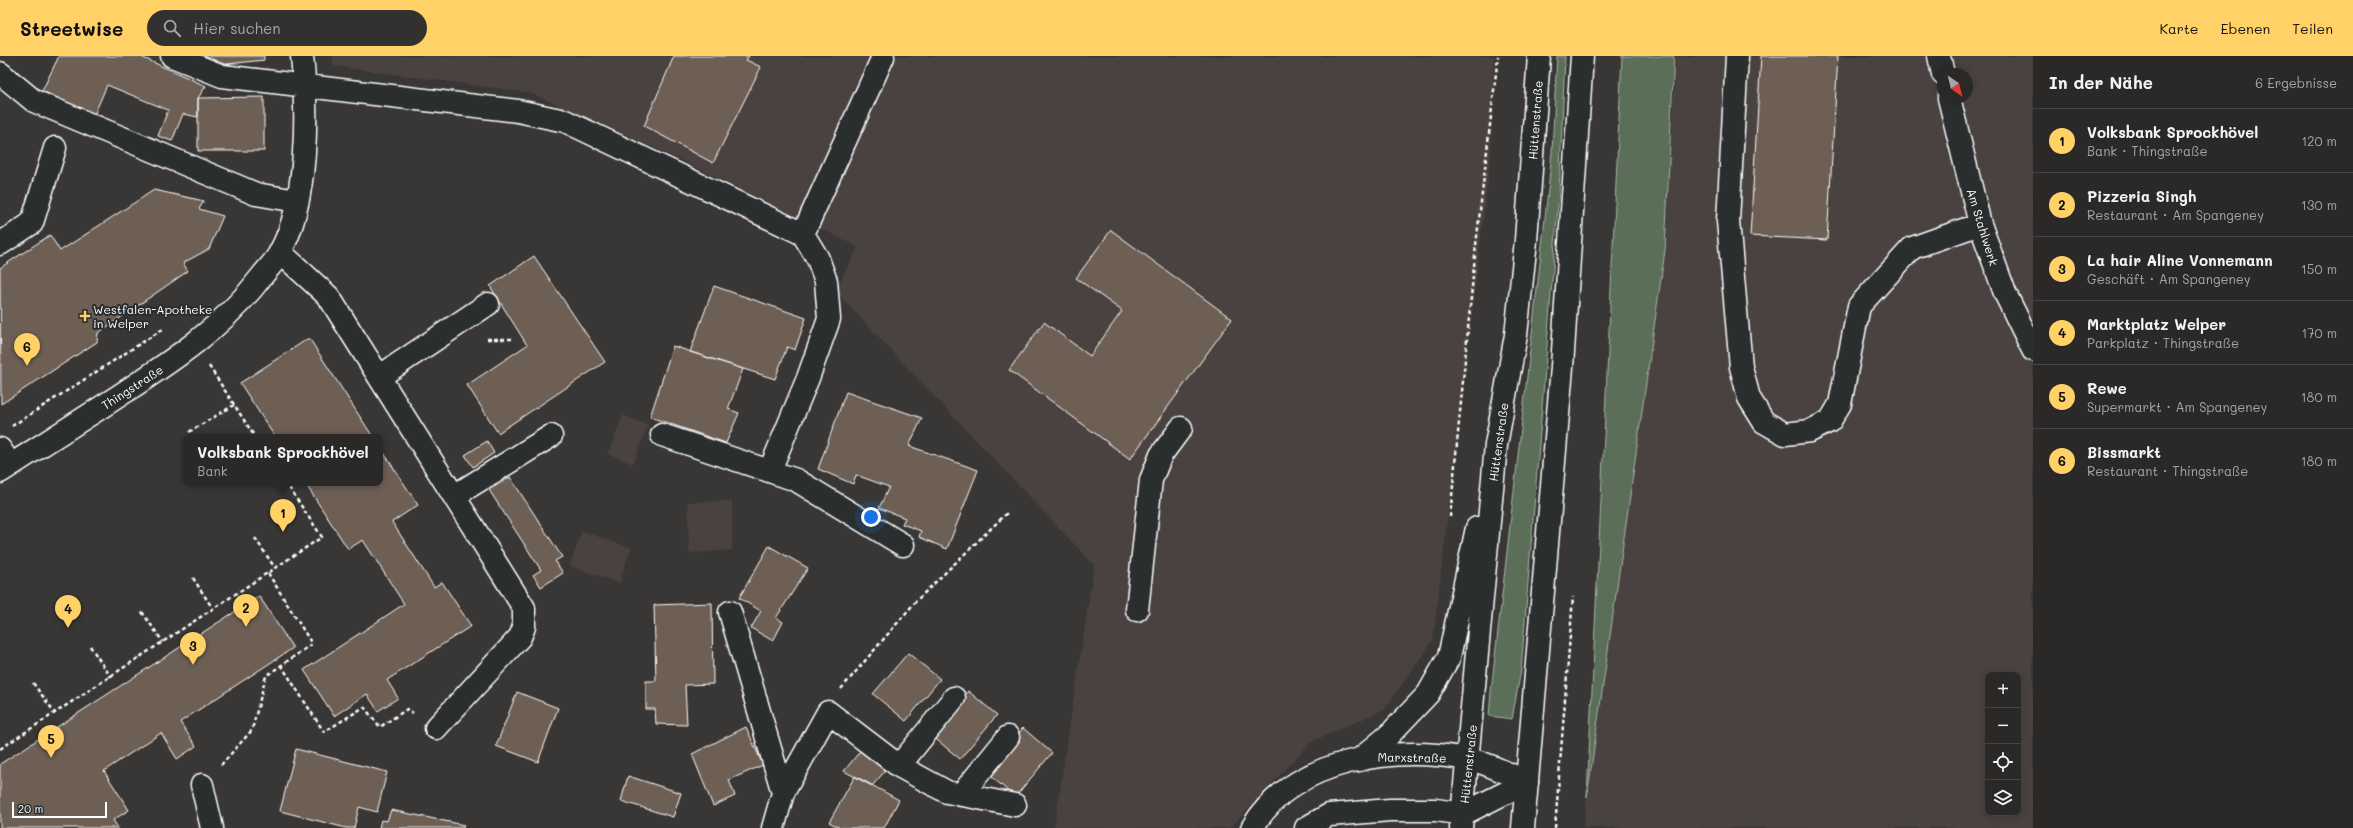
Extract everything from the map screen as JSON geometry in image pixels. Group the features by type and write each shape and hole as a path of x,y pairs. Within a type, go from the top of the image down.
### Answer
{"main road":[{"path":"172,56 222,76 305,84 518,111 565,121 803,234 818,259 826,281 829,319 808,378 770,470"},
{"name":"Thingstraße","path":"4,462 195,344 225,319 253,288 280,252 297,201 305,144 305,84 302,56"},
{"name":"Hüttenstraße","path":"1462,821 1469,759 1496,445 1516,335 1533,157 1539,56"},
{"path":"1523,828 1562,375 1582,56"},
{"path":"1737,56 1728,221 1741,367 1749,398 1764,422 1785,434 1810,431 1830,420 1840,404 1859,306 1912,248 1980,224"},
{"path":"1939,56 1942,68"},
{"path":"803,234 883,57"},
{"path":"0,73 34,102 256,194 297,201"},
{"name":"Am Stahlwerk","path":"1950,104 1980,224 2005,293 2033,350"},
{"path":"0,244 32,223 55,148"},
{"path":"280,252 329,297 524,608 526,614 520,637 436,728"},
{"path":"379,377 488,304"},
{"path":"1137,610 1151,480 1161,455 1181,428"},
{"path":"662,435 770,470 796,480 903,545"},
{"path":"454,496 551,436"},
{"path":"1359,760 1389,735 1428,694 1449,657 1496,445"},
{"path":"730,612 783,793"},
{"path":"899,766 954,698"},
{"path":"773,828 783,793 828,712 899,766 947,792 1015,805"},
{"path":"961,795 1008,737"},
{"name":"Marxstraße","path":"1252,828 1274,801 1304,779 1374,755 1424,755 1469,759 1527,782"},
{"path":"1306,828 1329,815 1390,810 1436,810 1462,821 1527,782"},
{"path":"202,785 212,828"}],"path":[{"path":"1450,523 1476,245 1498,56"},
{"path":"195,344 254,434"},
{"path":"189,432 234,405"},
{"path":"0,749 322,537 288,486"},
{"path":"828,712 840,691 917,600 1007,513"},
{"path":"255,538 275,568"},
{"path":"202,785 252,730 266,676 312,644 268,573"},
{"path":"193,578 213,609"},
{"path":"142,612 163,642"},
{"path":"90,646 111,677"},
{"path":"281,665 324,732 364,707 380,727 407,709 436,728"},
{"path":"33,683 55,713"},
{"path":"1555,828 1563,734"}],"shaded area":[{"path":"332,56 1494,56 1491,153 1433,640 1385,709 1311,742 1230,828 1054,828 1094,565 835,291 858,247 683,161 531,93 334,66"},
{"path":"1676,56 2033,56 2033,828 1583,828 1665,250"},
{"path":"623,415 648,425 633,464 608,454"},
{"path":"732,501 732,550 689,553 688,502"},
{"path":"582,531 631,548 619,583 570,566"}],"green space":[{"path":"1557,56 1565,56 1559,194 1521,670 1512,719 1489,716 1552,152"},
{"path":"1622,56 1674,56 1665,250 1587,797"}],"building":[{"path":"59,56 139,56 206,86 198,98 198,117 183,114 172,141 158,136 168,110 107,85 94,115 42,91"},
{"path":"209,56 264,56 264,60 210,66"},
{"path":"674,56 749,56 746,60 761,67 713,163 644,126"},
{"path":"1761,56 1838,56 1827,240 1750,236"},
{"path":"264,97 264,151 198,151 198,98"},
{"path":"154,190 204,201 199,209 223,216 209,249 183,263 188,271 98,333 97,342 1,404 0,268 50,235 60,251"},
{"path":"1111,230 1232,319 1130,459 1009,370 1044,322 1090,356 1122,311 1076,278"},
{"path":"534,256 605,362 498,433 467,385 527,345 490,286"},
{"path":"714,286 806,318 795,350 787,347 775,379 690,352"},
{"path":"309,338 371,434 273,434 240,383"},
{"path":"673,346 743,369 728,409 739,413 726,443 650,417"},
{"path":"846,392 922,418 909,446 978,470 947,549 919,537 921,531 902,524 905,518 879,508 889,487 856,475 853,484 818,469"},
{"path":"487,441 494,453 473,467 465,455"},
{"path":"383,452 418,505 392,522 434,587 442,582 471,626 387,680 398,698 378,711 367,694 334,716 304,670 404,604 363,540 348,549 307,486 383,486"},
{"path":"510,477 562,557 555,561 563,573 541,587 533,575 541,570 489,490"},
{"path":"769,546 808,568 776,618 783,622 773,641 751,628 761,611 739,598"},
{"path":"259,596 293,648 180,722 196,746 177,759 161,733 104,771 129,810 113,820 118,828 0,828 0,764"},
{"path":"712,603 713,684 685,685 687,725 656,724 655,709 646,709 646,681 656,681 654,605"},
{"path":"908,653 940,679 906,721 873,694"},
{"path":"968,691 997,715 960,759 931,735"},
{"path":"517,692 558,708 538,762 496,746"},
{"path":"746,727 763,765 729,780 735,796 713,806 692,754"},
{"path":"1023,728 1052,753 1015,797 986,772"},
{"path":"296,749 387,772 377,812 359,807 354,828 346,828 280,811"},
{"path":"861,750 885,771 872,786 844,771"},
{"path":"628,776 681,793 673,817 621,801"},
{"path":"855,776 899,800 884,828 840,828 829,822"},
{"path":"391,810 464,825 463,828 379,828 381,820 387,821"}],"place":[{"name":"Westfalen-Apotheke in Welper","path":"85,316"},
{"name":"Bissmarkt","path":"27,366"},
{"name":"Volksbank Sprockhövel","path":"283,532"},
{"name":"Pizzeria Singh","path":"246,627"},
{"name":"Marktplatz Welper","path":"68,628"},
{"name":"La hair Aline Vonnemann","path":"193,665"},
{"name":"Rewe","path":"51,758"}]}
